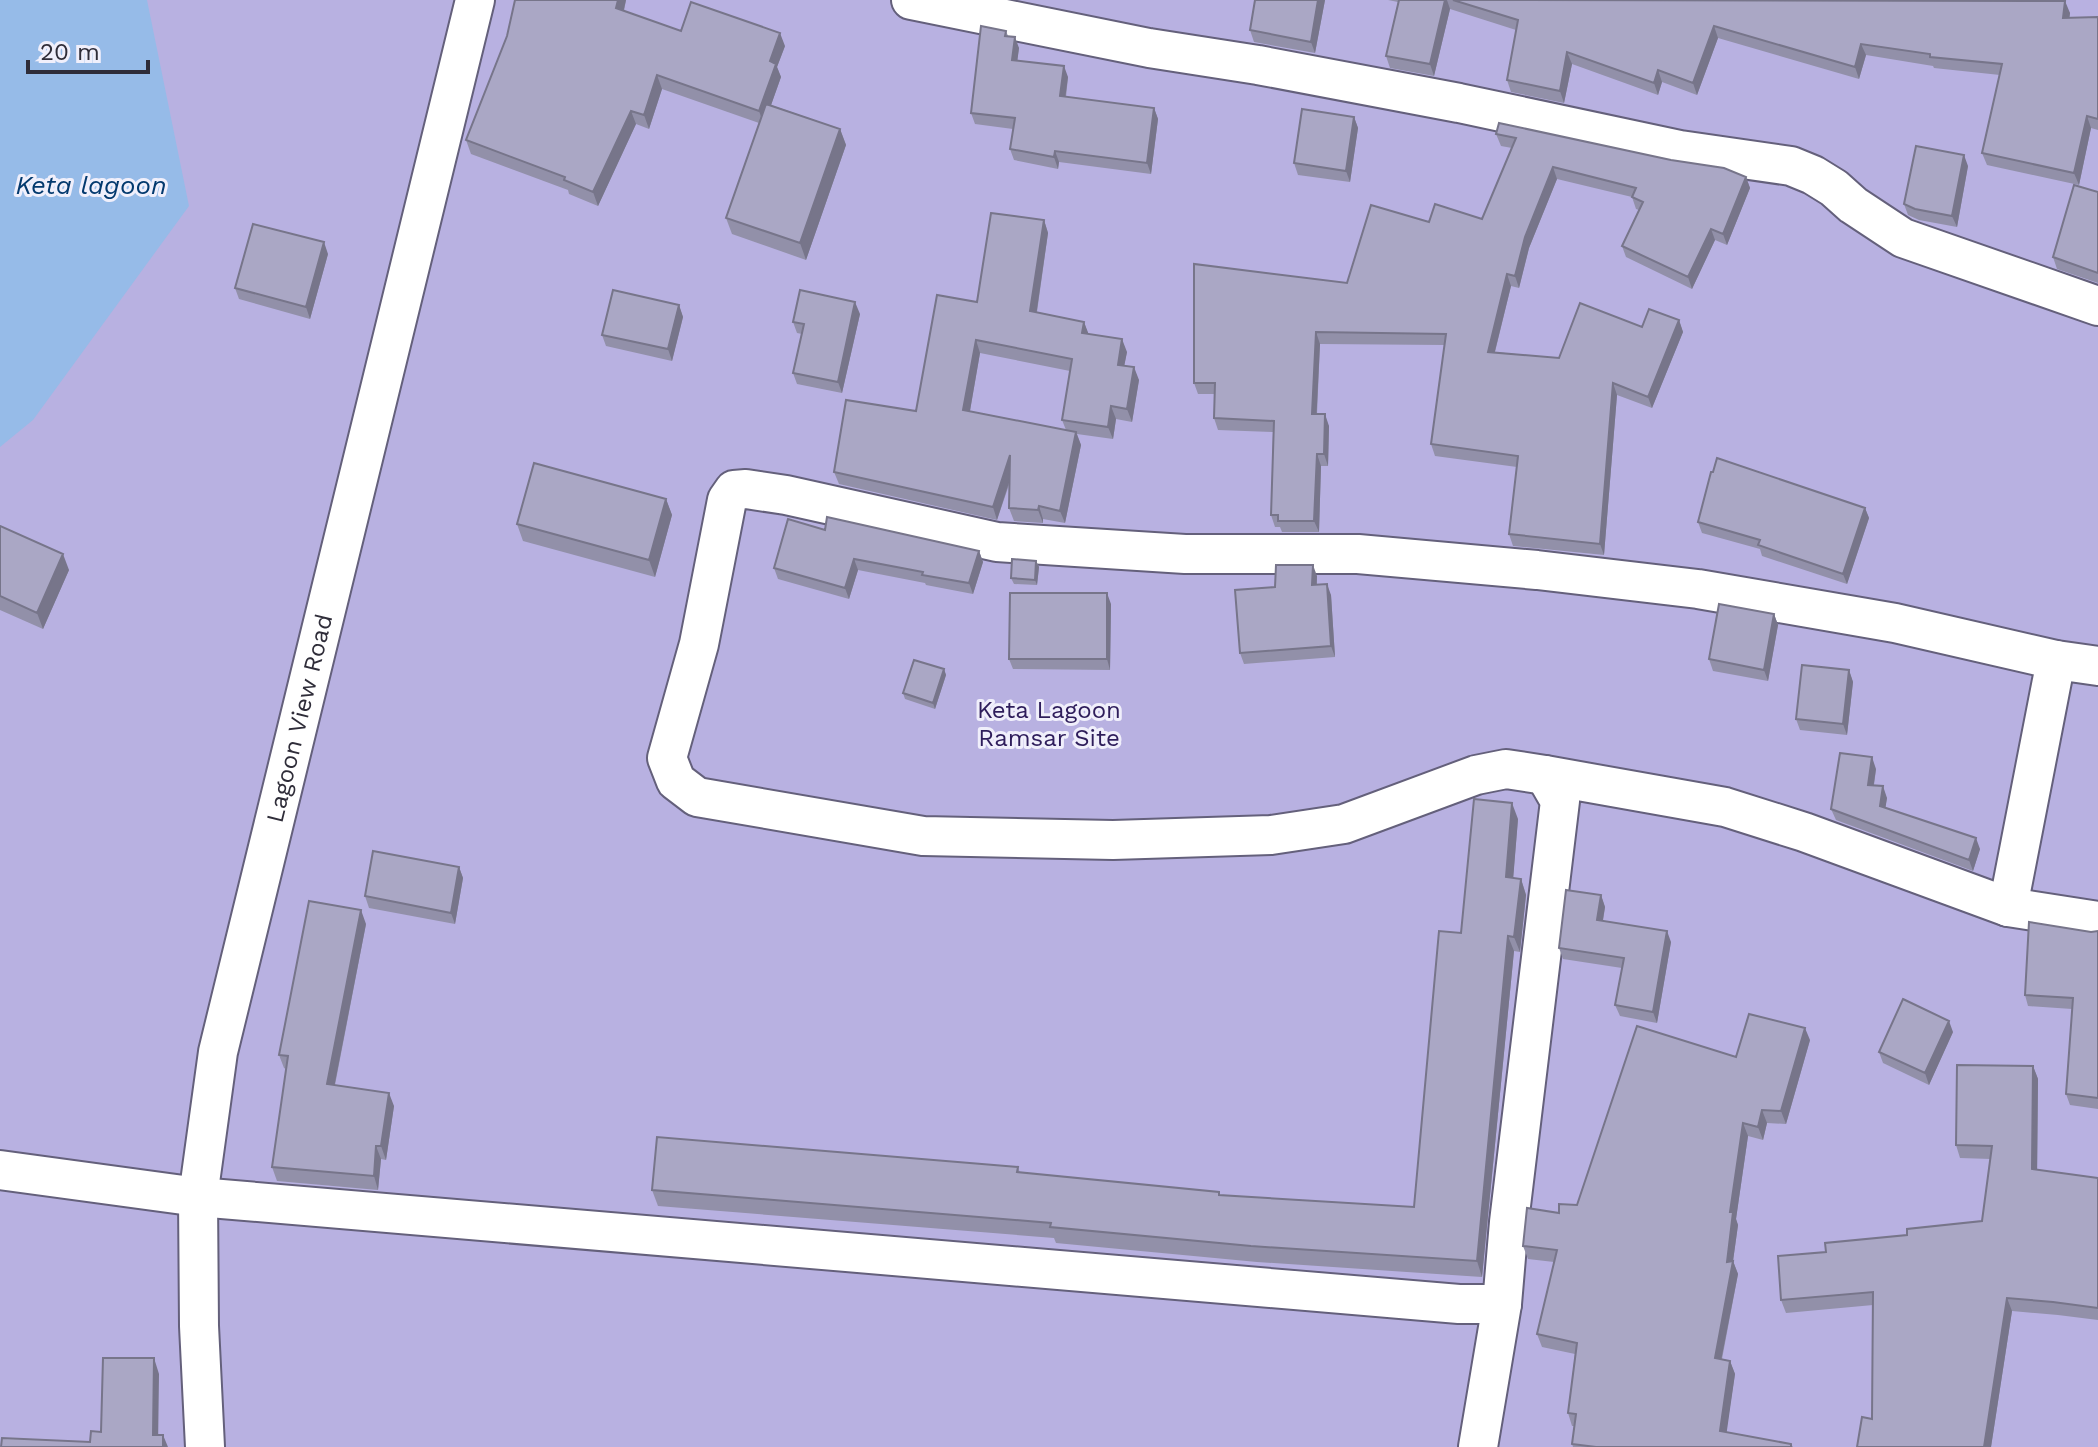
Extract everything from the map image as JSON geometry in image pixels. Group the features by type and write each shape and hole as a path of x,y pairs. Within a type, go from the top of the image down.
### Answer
{"street":[{"name":"Lagoon View Road","path":"205,1447 199,1326 198,1197 218,1052 475,0"},
{"path":"911,0 1149,48 1459,103 1680,150 1791,166 1834,188 1853,205 1903,238 2098,306"},
{"path":"2098,666 2056,660 1895,623 1698,589 1537,570 1358,554 1185,554 997,542 746,489 734,490 727,500 699,644 667,758 676,781 697,797 923,836 1113,840 1271,835 1344,824 1476,775 1506,769 1725,807 1804,832 2008,907 2098,921"},
{"path":"2008,907 2056,660"},
{"path":"1478,1447 1502,1304 1509,1222 1560,801 1545,775"},
{"path":"0,1170 198,1197 1459,1304 1502,1304"}],"green space":[{"name":"Keta Lagoon Ramsar Site","path":"0,0 2098,0 2098,1447 0,1447"}],"water":[{"name":"Keta lagoon","path":"0,0 147,0 189,206 33,420 0,447"}],"building":[{"path":"515,0 618,0 616,8 681,31 691,2 780,33 770,61 776,64 759,111 657,75 644,115 631,111 593,192 564,180 565,177 466,140 507,36"},
{"path":"1255,0 1318,0 1311,42 1250,30"},
{"path":"1399,0 1445,0 1430,64 1386,56"},
{"path":"1453,0 2065,1 2063,18 2098,17 2098,119 2087,116 2074,173 1982,153 2002,64 1930,57 1930,54 1861,44 1855,67 1714,26 1693,83 1658,70 1654,83 1567,52 1560,91 1507,80 1518,20"},
{"path":"981,26 1006,31 1005,36 1015,37 1012,60 1064,66 1060,96 1154,108 1147,163 1055,151 1054,157 1010,149 1015,118 971,113"},
{"path":"766,104 840,129 800,243 726,218"},
{"path":"1302,109 1354,117 1346,171 1294,163"},
{"path":"1499,123 1671,160 1724,168 1746,177 1723,234 1711,229 1688,277 1622,246 1643,202 1632,197 1636,188 1553,167 1525,237 1515,276 1507,274 1488,352 1559,358 1580,303 1642,327 1649,309 1679,320 1648,397 1613,383 1600,544 1509,534 1518,456 1431,444 1446,334 1316,332 1312,414 1325,414 1324,454 1317,454 1314,521 1278,521 1278,515 1271,515 1274,421 1214,418 1215,383 1194,383 1194,264 1347,283 1371,205 1429,222 1435,204 1482,219 1516,138 1496,134"},
{"path":"1916,146 1964,155 1952,216 1904,204"},
{"path":"2074,185 2098,192 2098,273 2053,257"},
{"path":"991,213 1044,220 1030,311 1084,322 1082,333 1122,339 1118,365 1134,367 1127,409 1111,406 1108,427 1062,420 1072,359 976,340 963,410 1076,432 1060,511 1039,506 1038,510 1009,508 1010,455 993,507 834,472 846,400 916,411 937,295 977,302"},
{"path":"253,224 324,242 306,307 235,288"},
{"path":"613,290 679,305 668,349 602,335"},
{"path":"800,290 855,302 838,382 793,373 804,324 793,322"},
{"path":"1717,458 1865,508 1843,574 1758,545 1760,540 1698,522"},
{"path":"534,463 666,499 649,560 517,524"},
{"path":"827,517 979,551 969,583 854,559 845,588 774,568 788,519 825,530"},
{"path":"0,526 63,554 37,613 0,596"},
{"path":"1012,559 1036,561 1035,580 1011,578"},
{"path":"1276,565 1313,565 1312,585 1327,584 1331,646 1240,653 1235,590 1275,587"},
{"path":"1010,593 1107,593 1107,659 1009,659"},
{"path":"1719,604 1774,614 1764,670 1709,659"},
{"path":"914,660 944,669 933,703 903,693"},
{"path":"1802,665 1849,670 1843,724 1796,719"},
{"path":"1840,753 1872,757 1868,785 1883,786 1880,806 1976,838 1969,860 1831,809"},
{"path":"1474,799 1512,803 1506,877 1521,879 1514,937 1508,936 1477,1261 1251,1246 1050,1227 1051,1223 652,1190 657,1137 1018,1167 1017,1172 1219,1192 1219,1195 1414,1207 1439,931 1461,933"},
{"path":"373,851 459,867 451,913 365,896"},
{"path":"1566,890 1601,895 1597,920 1667,931 1653,1012 1615,1005 1624,958 1559,948"},
{"path":"309,901 361,910 327,1084 389,1093 381,1146 376,1146 374,1176 272,1167 288,1056 279,1055"},
{"path":"2029,922 2098,931 2098,1098 2066,1094 2073,998 2025,995"},
{"path":"1903,999 1949,1021 1925,1073 1879,1052"},
{"path":"1749,1014 1805,1028 1781,1111 1762,1110 1758,1127 1743,1123 1730,1212 1733,1212 1727,1262 1733,1261 1715,1358 1730,1361 1720,1431 1791,1444 1791,1447 1596,1447 1572,1444 1576,1414 1568,1413 1577,1343 1537,1334 1557,1250 1523,1246 1527,1208 1559,1213 1559,1204 1577,1205 1637,1026 1736,1057"},
{"path":"1957,1065 2033,1066 2032,1169 2098,1178 2098,1308 2007,1298 1984,1447 1857,1447 1862,1417 1872,1419 1873,1292 1781,1300 1778,1256 1826,1252 1825,1243 1907,1235 1907,1229 1982,1221 1992,1146 1956,1145"},
{"path":"103,1358 154,1358 153,1435 163,1435 163,1447 1,1447 2,1438 90,1442 91,1431 101,1432"}]}
